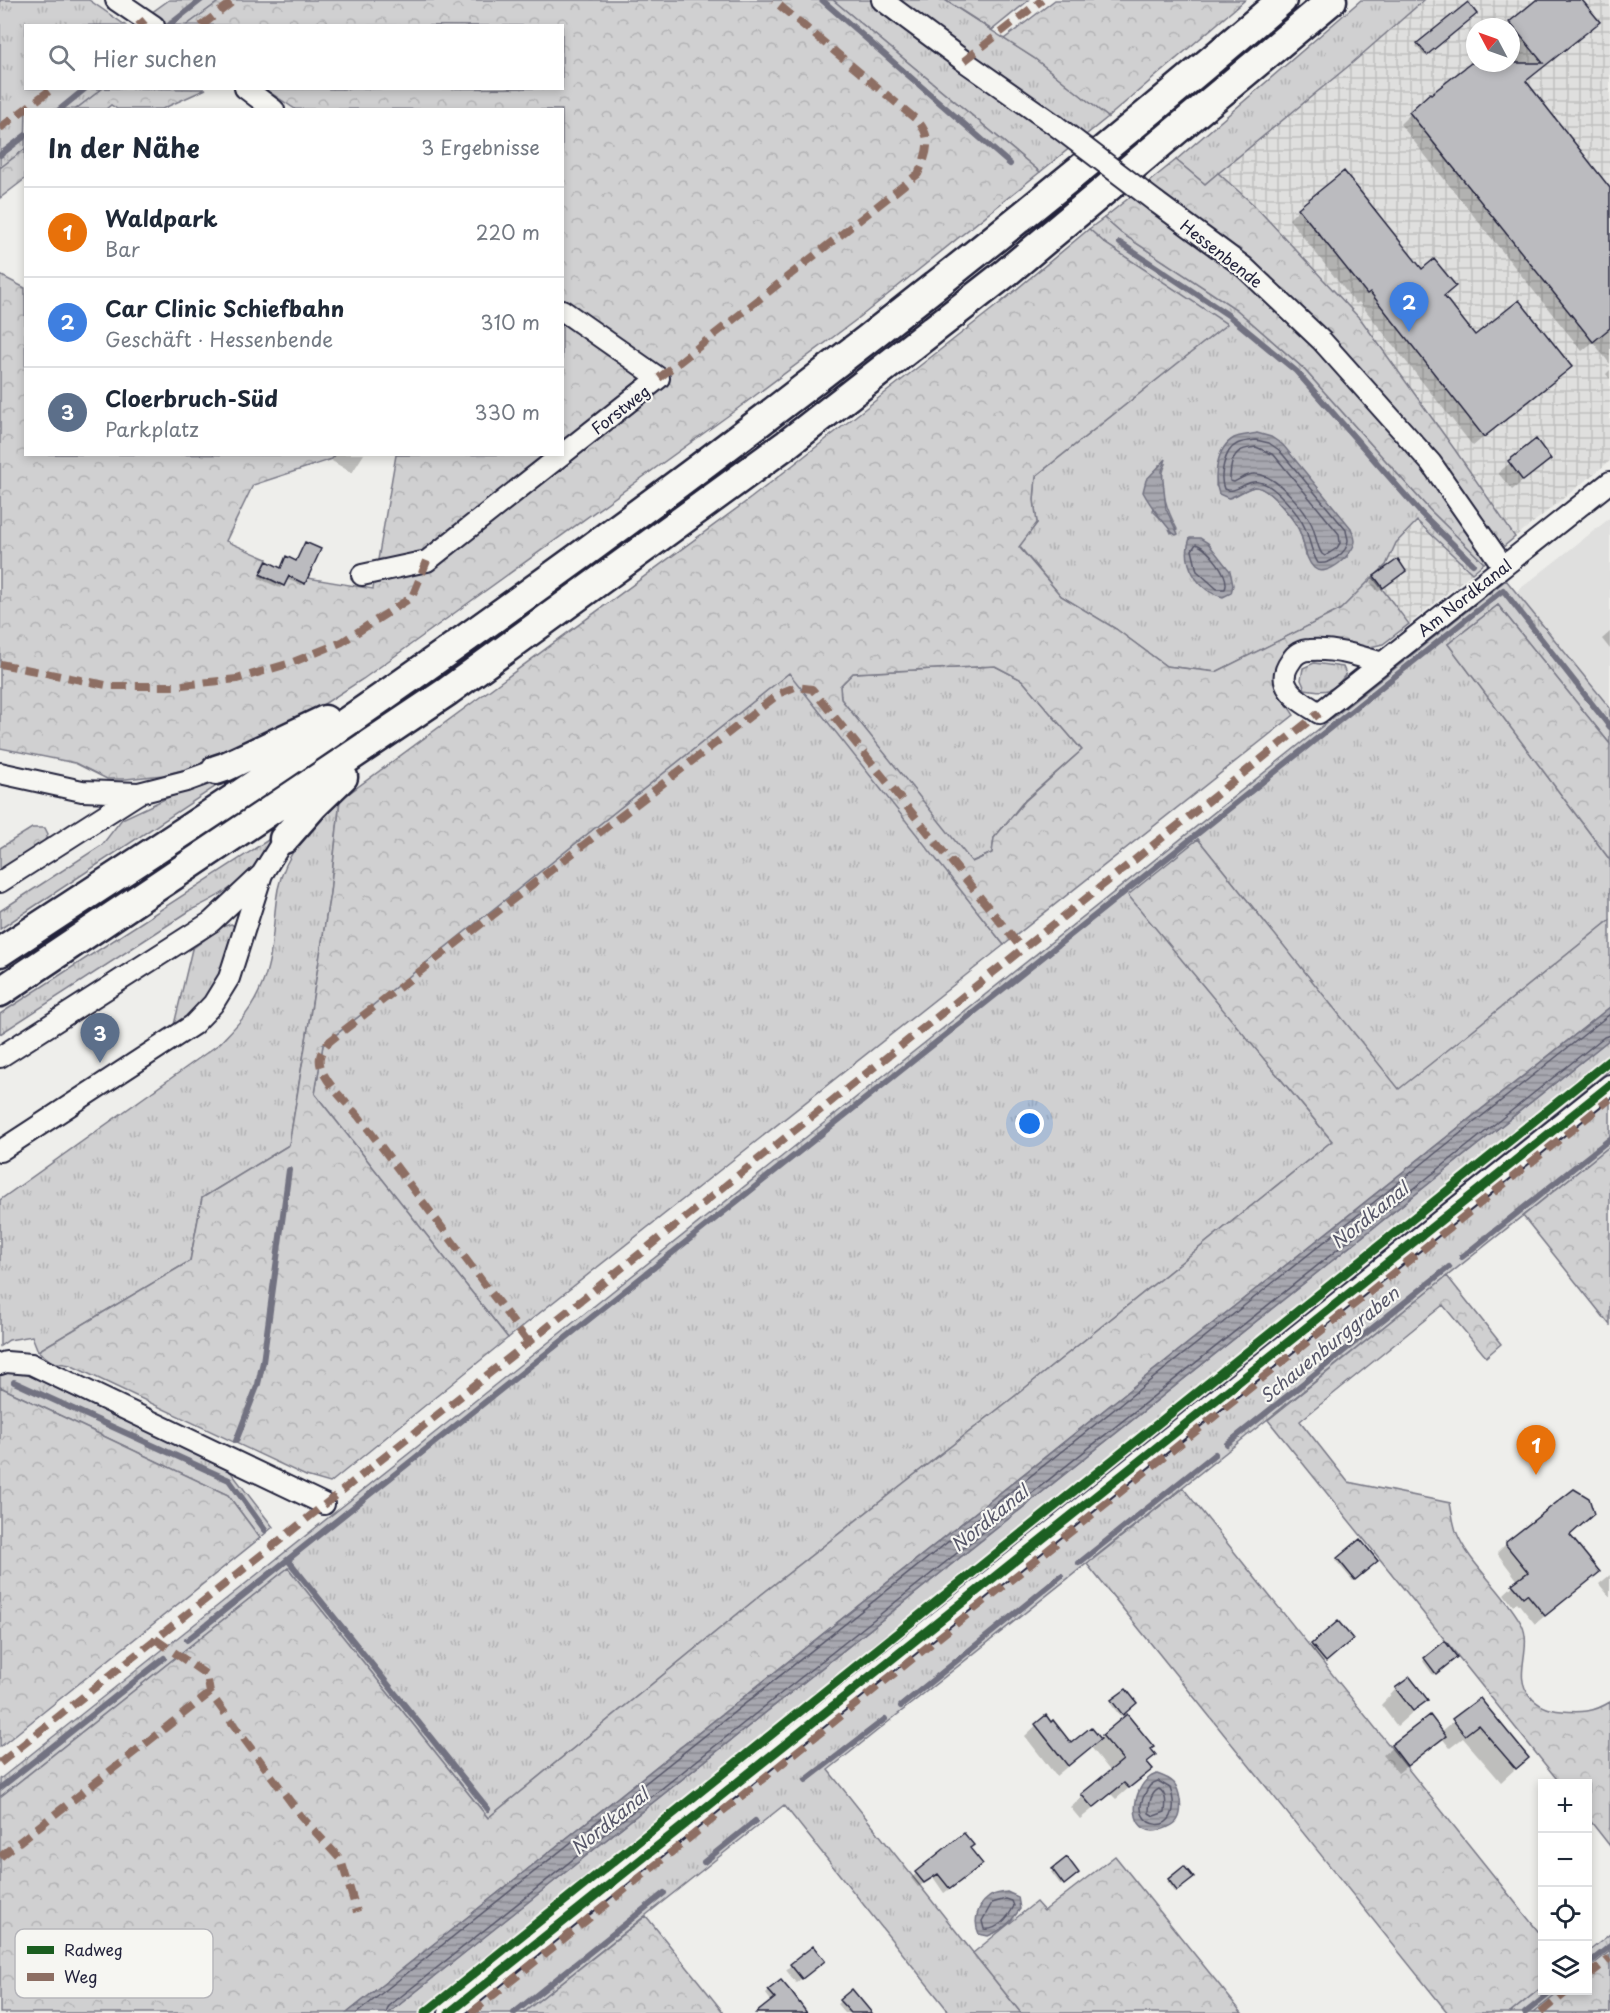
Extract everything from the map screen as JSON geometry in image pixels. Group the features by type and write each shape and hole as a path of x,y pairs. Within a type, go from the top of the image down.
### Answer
{"highway":[{"path":"0,952 265,778 408,680 735,442 989,243 1192,78 1282,0"},
{"path":"0,992 448,692 702,507 805,430 1007,272 1332,0"},
{"path":"216,770 408,680"},
{"path":"284,839 313,806 349,772 448,692"}],"street":[{"path":"116,0 151,24"},
{"name":"Hessenbende","path":"882,0 964,62 1055,125 1244,267 1322,341 1431,463 1503,566"},
{"path":"248,90 271,108"},
{"name":"Forstweg","path":"564,311 659,378 564,453"},
{"name":"Forstweg","path":"362,575 428,561 561,456"},
{"name":"Am Nordkanal","path":"1382,663 1341,651 1301,651 1293,657 1286,668 1284,680 1289,691 1319,713 1382,663 1503,566 1610,482"},
{"path":"0,773 82,791 139,793 186,782 216,770"},
{"path":"0,882 139,793"},
{"path":"0,1057 211,922 262,874 284,839"},
{"path":"0,1151 193,1025 213,1004 230,978 262,874"},
{"path":"449,2013 1610,1084"},
{"path":"0,1364 6,1362 31,1364 324,1504"}],"shaded area":[{"path":"1424,0 1610,0 1610,461 1515,537 1455,450 1218,173 1351,64"},
{"path":"1610,518 1610,708 1516,592"},
{"path":"1417,521 1472,573 1409,624 1373,577 1386,565 1396,543"}],"green space":[{"path":"0,0 89,0 124,24 24,24 24,90 101,90 77,108 24,108 24,150 0,168"},
{"path":"169,0 221,0 188,24 136,24"},
{"path":"221,0 833,0 1040,172 860,317 729,415 363,679 296,722 214,762 163,775 107,779 75,763 0,748 0,275 24,287 24,456 334,456 332,459 253,485 226,541 267,559 260,575 284,586 289,576 305,584 308,578 373,589 396,456 564,456 564,108 294,108 266,90 564,90 564,24 188,24"},
{"path":"833,0 945,0 1034,58 1108,117 1040,172"},
{"path":"945,0 1029,0 992,30"},
{"path":"1055,0 1245,0 1108,117 1034,58 1004,39"},
{"path":"1361,0 1424,0 1351,64 1205,184 1176,160"},
{"path":"101,90 204,90 164,108 116,108 111,105 107,108 77,108"},
{"path":"24,150 24,180 0,198 0,168"},
{"path":"1176,160 1205,184 1218,173 1254,205 1362,321 1515,537 1484,563 1429,509 1302,367 1236,309 1121,233 1104,218"},
{"path":"1104,218 1121,233 1236,309 1302,367 1429,509 1484,563 1472,573 1417,521 1396,543 1386,565 1340,610 1216,672 1166,666 1116,629 1061,596 1019,546 1037,523 1034,500 1036,476 1226,324 1106,244 1089,229","holes":["1222,452 1347,557 1306,555 1301,534 1295,523 1266,491 1255,487 1229,498 1216,486","1166,464 1163,472 1163,488 1167,506 1177,529 1171,533 1168,526 1153,511 1159,465"]},
{"path":"1089,229 1106,244 1227,324 1036,476 1034,500 1037,523 1019,547 1061,596 1116,629 1166,666 1216,672 1340,610 1373,577 1409,624 1383,644 1370,647 1314,643 1279,690 1294,715 1004,945 789,673 323,1045 315,1094 508,1338 330,1483 306,1476 70,1365 52,1362 38,1351 190,1261 202,1198 289,1145 330,893 340,800 751,498 1000,303","holes":["995,666 1022,680 1082,750 1025,801 994,838 992,853 972,862 841,699 840,686 853,673"]},
{"path":"1506,580 1610,708 1610,744 1498,605 1448,644 1610,860 1610,920 1399,1090 1198,839 1129,895 1332,1141 1015,1396 762,1594 488,1818 288,1568 0,1797 0,1779"},
{"path":"1498,605 1610,744 1610,860 1448,644"},
{"path":"1314,663 1343,667 1346,674 1329,690 1305,689 1301,680 1303,668"},
{"path":"995,666 1022,680 1082,750 1024,801 994,838 992,853 971,862 841,699 840,686 853,673"},
{"path":"790,672 1004,945 508,1338 315,1094 323,1045"},
{"path":"217,780 218,785 0,929 0,911 102,845 122,819 167,798"},
{"path":"340,800 330,893 289,1145 202,1198 190,1261 38,1351 32,1336 9,1340 0,1346 0,1200 219,1044 238,1023 253,1003 266,973 278,889 287,863 293,851 319,818"},
{"path":"32,828 45,828 48,834 44,842 0,871 0,848"},
{"path":"279,833 252,870 232,887 191,910 0,1034 0,1014"},
{"path":"1198,839 1399,1089 1610,920 1610,1007 347,2013 0,2013 0,1797 288,1568 488,1818 762,1594 1015,1396 1332,1141 1128,895"},
{"path":"231,924 238,928 214,993 180,1026 174,1025 192,949 222,927"},
{"path":"1610,1039 1610,1070 429,2013 389,2013"},
{"path":"1610,1096 1610,1146 828,1770 1021,2013 950,2013 784,1805 523,2013 462,2013"},
{"path":"1610,1146 1610,1325 1523,1216"},
{"path":"1447,1276 1501,1344 1486,1357 1443,1305 1300,1421 1348,1482 1450,1503 1455,1528 1469,1555 1522,1625 1525,1634 1523,1680 1525,1688 1533,1699 1548,1708 1575,1712 1593,1710 1610,1702 1610,1846 1592,1823 1592,1779 1557,1779 1268,1420"},
{"path":"14,1368 230,1471 273,1527 260,1538 228,1495 0,1387 0,1376"},
{"path":"0,1387 228,1495 260,1538 0,1747"},
{"path":"1183,1488 1538,1931 1538,1990 1510,2013 1448,2013 1087,1564"},
{"path":"1115,1856 1242,2013 1021,2013 973,1953 1036,1902 1044,1911"},
{"path":"646,1916 724,2013 523,2013"},
{"path":"1610,1934 1610,2013 1510,2013 1538,1990 1538,1995 1592,1995 1592,1949"},
{"path":"1610,1951 1610,2013 1533,2013 1556,1995 1592,1995 1592,1966"}],"water":[{"path":"1257,433 1271,437 1283,445 1351,528 1355,541 1350,552 1339,564 1319,571 1314,568 1308,560 1296,525 1280,504 1266,491 1254,487 1228,498 1219,494 1216,472 1223,449 1234,438"},
{"path":"1166,459 1162,471 1166,509 1178,534 1176,535 1156,513 1143,492 1146,480"},
{"path":"1190,538 1200,538 1208,543 1230,571 1233,585 1231,593 1223,597 1214,594 1206,589 1193,574 1188,556"},
{"name":"Nordkanal","path":"1610,1007 1610,1039 389,2013 347,2013"},
{"path":"1157,1774 1174,1783 1181,1806 1178,1819 1174,1824 1153,1831 1145,1829 1139,1823 1135,1808 1136,1799 1144,1783"},
{"path":"1007,1892 1018,1897 1020,1909 1010,1922 998,1931 988,1936 979,1934 976,1919 981,1905 992,1895"}],"building":[{"path":"1536,0 1582,0 1600,22 1526,81 1610,188 1610,328 1593,342 1409,112 1430,93 1466,67 1466,72 1520,72 1520,63 1543,63 1520,35 1520,18 1514,18"},
{"path":"1468,2 1477,14 1472,18 1466,18 1466,23 1427,55 1417,43"},
{"path":"1344,171 1422,269 1434,259 1456,286 1444,296 1475,335 1519,300 1572,367 1484,437 1370,292 1367,294 1298,208"},
{"path":"1536,439 1551,459 1523,481 1508,461"},
{"path":"305,542 321,549 305,584 289,576 284,586 260,574 267,561 281,568 286,556 296,561"},
{"path":"1398,559 1406,571 1383,588 1374,576"},
{"path":"1574,1489 1589,1498 1594,1514 1570,1535 1600,1572 1545,1616 1527,1594 1523,1597 1512,1584 1528,1572 1506,1542"},
{"path":"1360,1539 1378,1561 1355,1580 1337,1558"},
{"path":"1338,1621 1353,1639 1326,1662 1311,1644"},
{"path":"1445,1641 1457,1657 1436,1674 1424,1658"},
{"path":"1410,1677 1428,1700 1413,1711 1395,1688"},
{"path":"1126,1689 1137,1703 1123,1715 1111,1700"},
{"path":"1480,1698 1529,1758 1516,1769 1478,1725 1465,1735 1452,1719"},
{"path":"1127,1714 1154,1747 1151,1749 1156,1755 1147,1762 1153,1769 1129,1788 1124,1783 1093,1808 1081,1794 1123,1760 1102,1735"},
{"path":"1046,1715 1051,1722 1053,1720 1071,1743 1091,1727 1101,1739 1068,1766 1035,1724"},
{"path":"1430,1715 1446,1736 1407,1766 1391,1745"},
{"path":"964,1833 974,1845 970,1848 983,1864 950,1889 938,1874 924,1883 915,1872"},
{"path":"1067,1857 1079,1873 1064,1885 1052,1869"},
{"path":"1184,1866 1194,1878 1177,1891 1168,1879"},
{"path":"813,1946 825,1961 802,1979 790,1964"},
{"path":"781,1980 807,2013 756,2013 775,1998 768,1990"},
{"path":"852,1989 872,2013 851,2013 839,2000"}],"waterway":[{"path":"171,24 201,0"},
{"path":"822,0 1010,164"},
{"path":"61,108 84,90"},
{"path":"0,155 24,137"},
{"path":"1120,243 1228,315 1296,371 1421,513 1473,564"},
{"path":"187,1640 1503,590 1610,727"},
{"name":"Schauenburggraben","path":"1462,1257 1610,1139"},
{"path":"236,1441 258,1384 263,1362 289,1170"},
{"name":"Schauenburggraben","path":"1227,1444 1449,1267"},
{"path":"14,1382 229,1480 265,1530"},
{"name":"Schauenburggraben","path":"1079,1563 1215,1454"},
{"path":"288,1560 488,1809"},
{"name":"Schauenburggraben","path":"901,1706 1061,1576"},
{"path":"0,1788 164,1658"},
{"name":"Schauenburggraben","path":"806,1780 885,1719"},
{"name":"Schauenburggraben","path":"704,1862 755,1821"},
{"name":"Schauenburggraben","path":"514,2013 664,1893"},
{"path":"1592,1961 1610,1946"},
{"path":"1525,2013 1548,1995"}],"marked path":[{"path":"204,24 235,0"},
{"path":"659,378 918,174 924,160 927,140 923,127 918,121 773,0"},
{"path":"964,61 1042,0"},
{"path":"140,24 145,20"},
{"path":"26,108 50,90"},
{"path":"0,128 24,110"},
{"path":"0,664 111,686 174,686 237,679 291,663 342,642 412,597 427,561"},
{"path":"528,1342 359,1117 328,1080 320,1064 320,1057 330,1041 780,693 795,687 812,689 1022,949"},
{"path":"0,1763 1319,713"},
{"path":"471,2013 1610,1099"},
{"path":"155,1639 207,1675 210,1693 301,1816 341,1860 357,1912"},
{"path":"0,1857 210,1693"},
{"path":"1592,1973 1610,1958"},
{"path":"1541,2013 1563,1995"}],"cycle path":[{"path":"425,2013 1610,1060"},
{"path":"449,2013 1610,1085"}],"place":[{"name":"Car Clinic Schiefbahn","path":"1409,332"},
{"name":"Cloerbruch-Süd","path":"100,1063"},
{"name":"Waldpark","path":"1536,1475"}]}
